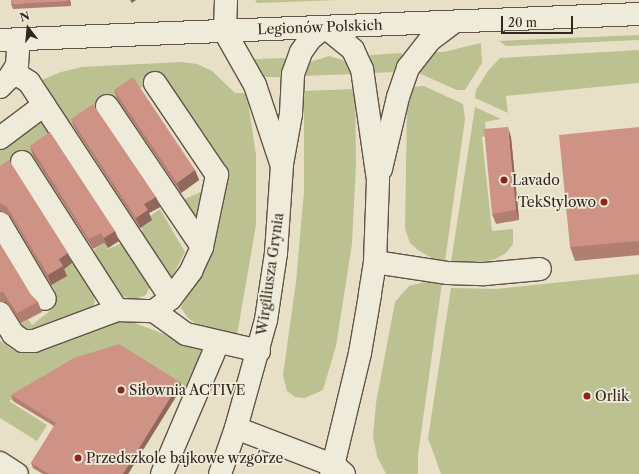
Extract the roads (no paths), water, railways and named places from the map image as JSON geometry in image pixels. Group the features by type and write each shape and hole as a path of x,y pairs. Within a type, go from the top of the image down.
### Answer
{"street":[{"path":"225,32 226,0"},
{"name":"Legionów Polskich","path":"9,40 639,14"},
{"path":"378,180 398,97 408,68 426,43 454,22"},
{"path":"236,428 336,471 360,353 375,262 378,180 362,69 353,50 325,27"},
{"name":"Wirgiliusza Grynia","path":"220,474 236,428 259,351 276,253 282,164 291,114 295,67 310,39 325,27"},
{"name":"Wirgiliusza Grynia","path":"225,32 254,85 282,164"},
{"path":"9,40 18,59 7,79 29,82 172,298"},
{"path":"154,311 172,298 191,271 202,246 217,175 155,83"},
{"path":"0,138 44,105"},
{"path":"107,106 202,246"},
{"path":"22,162 117,310"},
{"path":"0,223 45,299"},
{"path":"375,262 448,273 485,274 540,269"},
{"path":"0,313 13,334 23,341 34,341 117,310 154,311 186,334 218,343 259,351"},
{"path":"162,474 218,343"},
{"path":"0,463 17,474"}],"place":[{"name":"Lavado","path":"504,180"},
{"name":"TekStylowo","path":"604,202"},
{"name":"Siłownia ACTIVE","path":"121,390"},
{"name":"Orlik","path":"587,396"},
{"name":"Przedszkole bajkowe wzgórze","path":"78,458"}]}
